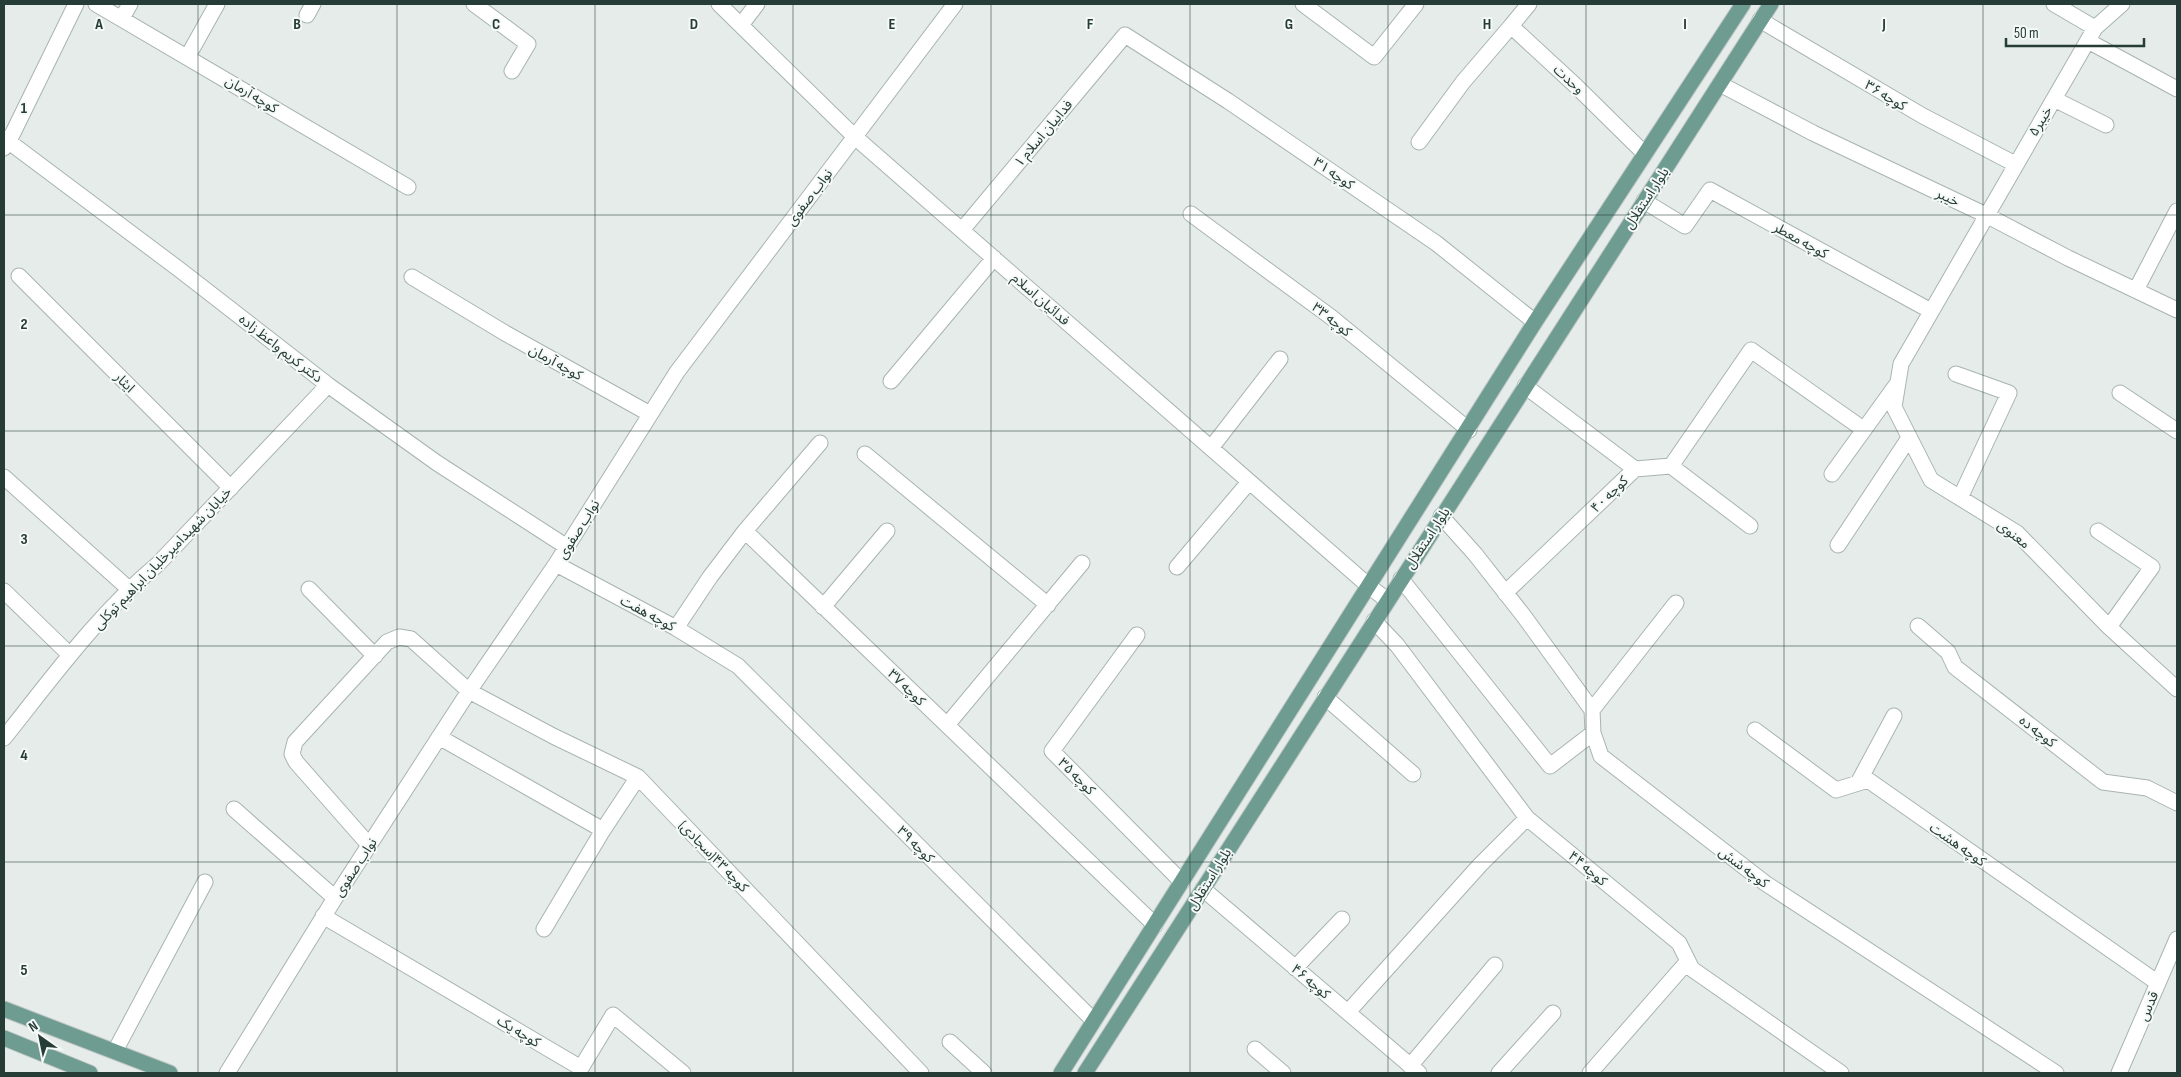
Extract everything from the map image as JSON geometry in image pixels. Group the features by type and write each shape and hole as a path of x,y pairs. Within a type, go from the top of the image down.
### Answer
{"main road":[{"name":"بلوار استقلال","path":"1061,1073 1370,587 1535,322 1743,4"},
{"name":"بلوار استقلال","path":"1085,1073 1400,579 1771,4"},
{"path":"4,1009 170,1073"},
{"path":"7,1042 90,1073"}],"street":[{"path":"5,142 76,4"},
{"name":"کوچه آرمان","path":"96,4 408,186"},
{"path":"122,18 130,4"},
{"path":"188,56 217,4"},
{"path":"474,4 528,44 512,71"},
{"name":"فدائیان اسلام","path":"719,4 855,137 1387,600"},
{"path":"741,25 757,4"},
{"name":"نواب صفوی","path":"228,1073 323,916 469,690 556,564 677,372 956,4"},
{"path":"1303,4 1374,57 1416,4"},
{"path":"1419,142 1462,82 1529,4"},
{"path":"2054,4 2092,35 2177,89"},
{"path":"2092,35 2122,4"},
{"name":"کوچه ۳۶","path":"1760,20 1923,116 2015,164"},
{"name":"وحدت","path":"1511,26 1576,86 1645,154"},
{"name":"فداییان اسلام ۱","path":"962,230 1125,35"},
{"name":"کوچه ۳۱","path":"1125,35 1228,101 1436,242 1535,322"},
{"name":"خیبر۵","path":"1901,364 2015,164 2092,35"},
{"name":"خیبر","path":"1720,84 1813,133 1986,215 2068,258 2177,310"},
{"path":"2054,99 2106,125"},
{"name":"دکتر کریم واعظ زاده","path":"5,142 180,270 328,385 437,463 567,547"},
{"name":"کوچه معطر","path":"1644,201 1685,226 1710,190 1931,311"},
{"path":"2136,290 2177,211"},
{"name":"کوچه ۳۳","path":"1191,214 1331,317 1469,430"},
{"path":"890,381 994,258"},
{"name":"ایثار","path":"19,276 231,488"},
{"name":"کوچه آرمان","path":"412,277 505,333 650,414"},
{"path":"1671,466 1751,350 1863,429"},
{"path":"1211,448 1280,360"},
{"name":"معنوی","path":"1901,364 1894,407 1931,480 2017,533 2109,627 2177,688"},
{"path":"1956,374 2009,393 1960,498"},
{"path":"1832,474 1898,382"},
{"name":"خیابان شهیدامیرخلبان ابراهیم توکلی","path":"4,738 70,655 129,589 158,564 328,385"},
{"name":"کوچه ۴۰","path":"1505,593 1635,469 1524,386"},
{"path":"2120,393 2177,430"},
{"path":"1838,545 1909,438"},
{"path":"676,628 710,577 745,531 820,443"},
{"path":"865,454 1048,605"},
{"path":"1635,469 1671,466 1750,526"},
{"path":"4,477 129,589"},
{"path":"1177,567 1250,482"},
{"path":"1441,516 1475,554 1523,615 1592,710 1676,603"},
{"name":"کوچه ۳۷","path":"745,531 1155,925"},
{"path":"824,606 887,531"},
{"path":"2098,531 2152,567 2109,627"},
{"path":"947,725 1082,563"},
{"name":"کوچه هفت","path":"556,564 676,628 738,666"},
{"path":"1400,579 1550,766 1593,733"},
{"path":"309,589 374,656 295,742 292,754 296,762 369,845"},
{"path":"4,591 70,655"},
{"name":"کوچه ۴۴","path":"1374,621 1397,645 1528,818 1679,944 1692,969 1831,1070"},
{"name":"کوچه ده","path":"1918,626 1948,652 1955,667 2103,782 2147,788 2177,803"},
{"name":"کوچه ۳۵","path":"1137,635 1052,751 1182,882"},
{"name":"کوچه ۴۳(سجادی)","path":"374,656 387,642 399,636 411,639 469,690 552,736 638,777 922,1073"},
{"name":"کوچه ۳۹","path":"738,666 1094,1021"},
{"path":"1325,697 1413,774"},
{"name":"کوچه شش","path":"1592,710 1593,733 1601,756 1765,883 2056,1073"},
{"path":"1858,783 1894,716"},
{"name":"کوچه هشت","path":"1755,730 1836,790 1868,780 2158,983"},
{"path":"439,737 603,830"},
{"path":"544,929 603,830 638,777"},
{"path":"234,809 335,898"},
{"path":"1348,1012 1480,865 1528,818"},
{"path":"115,1051 204,882"},
{"name":"کوچه ۴۶","path":"1202,889 1414,1069"},
{"name":"کوچه یک","path":"323,916 581,1068 613,1015 683,1073"},
{"path":"1295,968 1342,919"},
{"name":"قدس","path":"2119,1073 2158,983 2172,965 2177,939"},
{"path":"1590,1073 1688,961"},
{"path":"1414,1069 1495,965"},
{"path":"1499,1073 1553,1013"},
{"path":"950,1042 984,1073"},
{"path":"1255,1049 1284,1073"}]}
